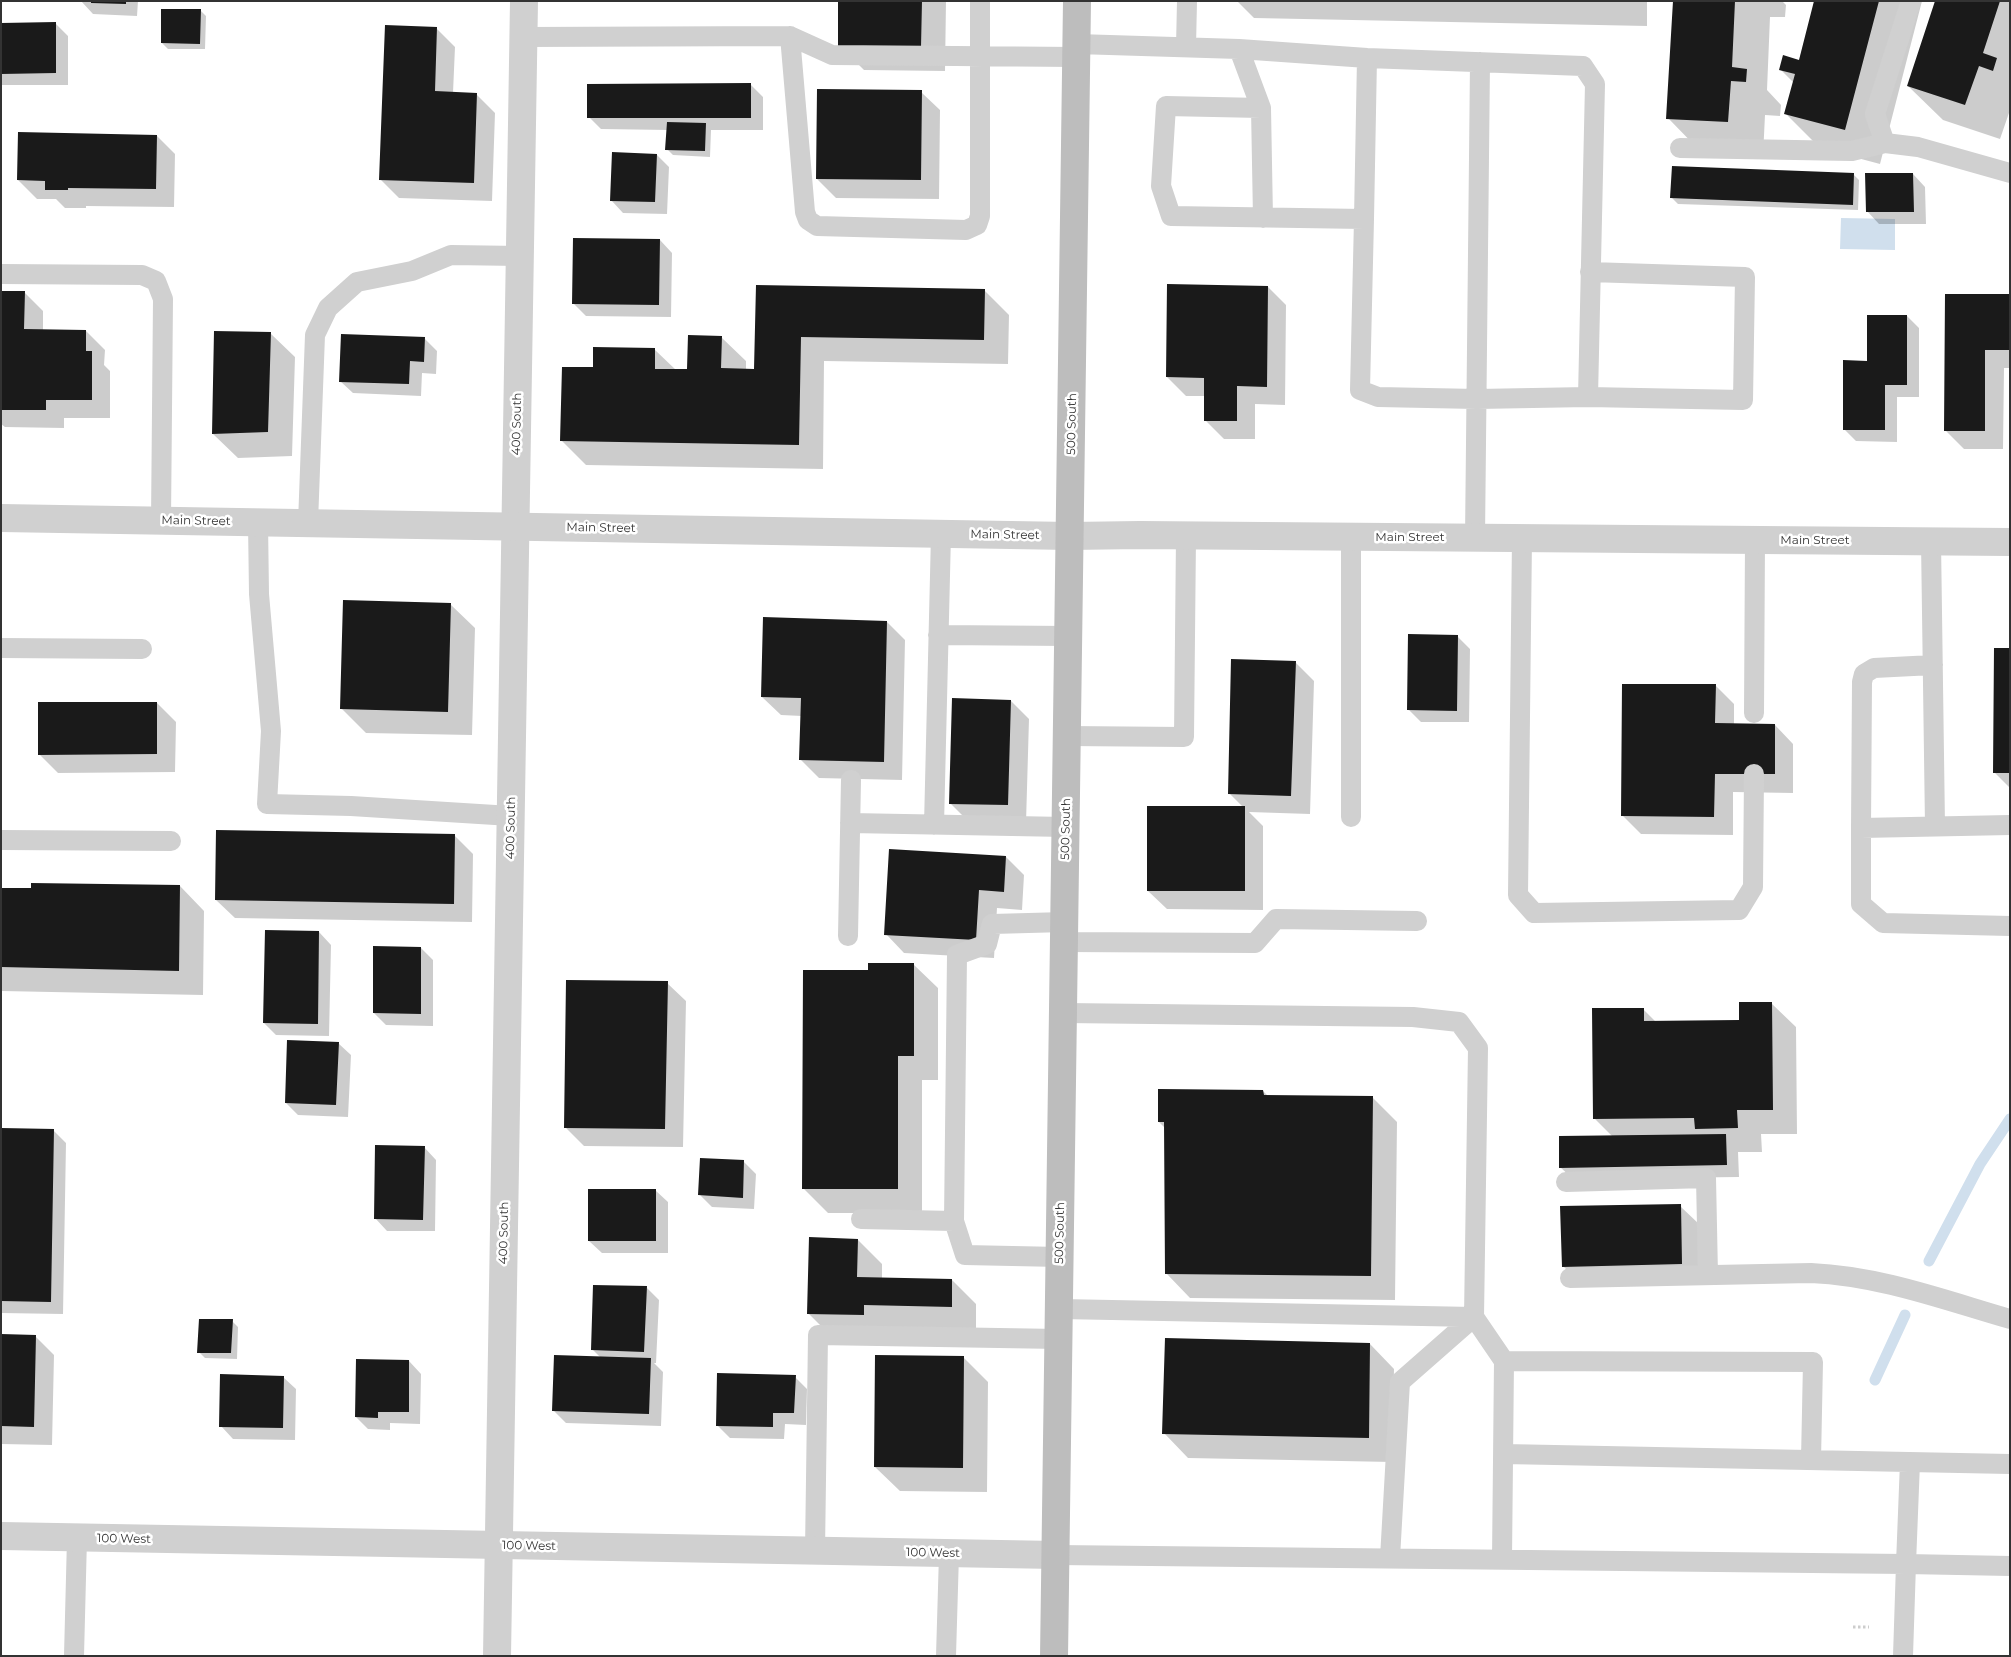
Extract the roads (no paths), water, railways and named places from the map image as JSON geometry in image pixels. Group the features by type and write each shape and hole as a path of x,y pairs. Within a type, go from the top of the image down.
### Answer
{"main road":[{"name":"500 South","path":"1054,1656 1078,1"}],"street":[{"name":"400 South","path":"497,1656 524,1"},
{"name":"Main Street","path":"1,518 1070,536 2010,542"},
{"name":"100 West","path":"1,1536 1056,1555"}],"lane":[{"path":"790,36 805,212 808,220 817,226 966,230 976,225 980,216 980,1"},
{"path":"1186,47 1187,1"},
{"path":"1885,143 1875,114 1911,1"},
{"path":"524,37 790,36 832,55 980,57 1186,47 1367,58 1583,66 1595,84 1588,398"},
{"path":"1239,49 1261,108 1263,218"},
{"path":"1367,58 1360,390 1378,396 1477,399 1742,400 1745,277 1590,272"},
{"path":"1475,538 1480,62"},
{"path":"1261,108 1166,106 1161,186 1171,216 1364,219"},
{"path":"1680,148 1852,150 1885,143 1918,147 2010,172"},
{"path":"308,523 315,335 328,308 357,282 412,271 451,256 520,256"},
{"path":"1,274 142,275 156,281 163,299 161,520"},
{"path":"258,522 259,594 271,731 267,804 351,806 511,816"},
{"path":"934,825 941,534"},
{"path":"1067,736 1184,737 1186,536"},
{"path":"1351,817 1352,537"},
{"path":"1522,538 1518,895 1534,913 1739,910 1753,887 1754,774"},
{"path":"1754,714 1755,540"},
{"path":"1931,541 1935,826"},
{"path":"938,636 1069,636"},
{"path":"1,648 142,649"},
{"path":"1933,665 1874,668 1864,674 1862,682 1861,904 1883,923 2010,926"},
{"path":"848,936 851,780"},
{"path":"850,824 1066,827"},
{"path":"1862,828 2010,825"},
{"path":"1,840 170,841"},
{"path":"1060,1256 965,1255 954,1221 957,955 987,944 992,924 1064,932 1255,943 1276,919 1417,921"},
{"path":"1064,1013 1413,1017 1459,1022 1478,1048 1474,1317 1504,1361 1502,1559"},
{"path":"1566,1182 1706,1178 1708,1275"},
{"path":"861,1219 954,1221"},
{"path":"1570,1278 1811,1273 1843,1275 1880,1282 2010,1319"},
{"path":"1060,1309 1474,1317"},
{"path":"1390,1558 1400,1382 1474,1317"},
{"path":"815,1551 818,1335 1059,1339"},
{"path":"1504,1361 1813,1362 1811,1460"},
{"path":"1504,1454 2010,1464"},
{"path":"1903,1656 1910,1462"},
{"path":"74,1656 77,1538"},
{"path":"946,1656 949,1554"},
{"path":"1056,1555 2010,1566"}],"water":[{"path":"1841,218 1895,219 1895,250 1840,249"}],"waterway":[{"path":"1929,1261 1980,1164 2010,1119"},
{"path":"1875,1380 1905,1315"}]}
